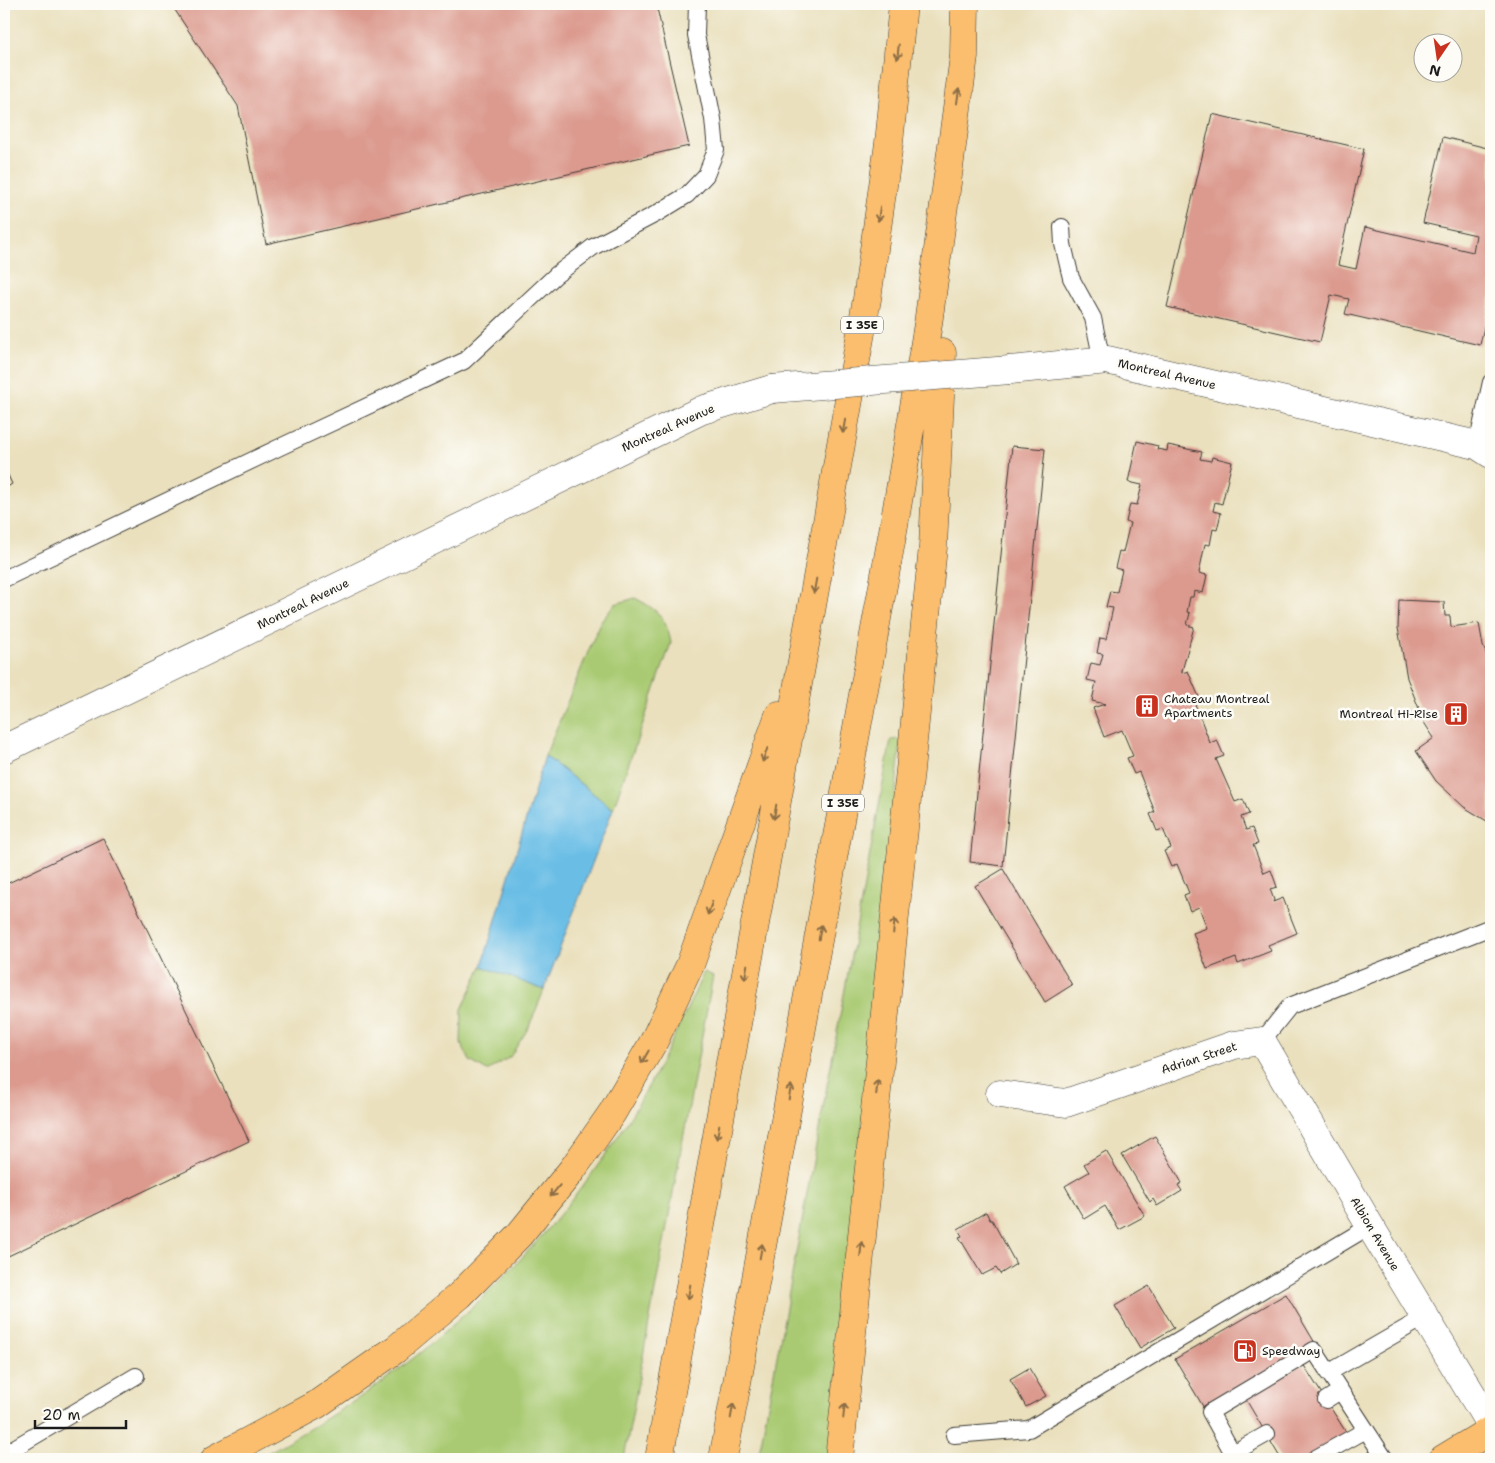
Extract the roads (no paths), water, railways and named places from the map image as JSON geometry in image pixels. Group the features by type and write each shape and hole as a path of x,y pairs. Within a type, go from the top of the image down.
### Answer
{"main road":[{"name":"I 35E","path":"659,1459 866,299 889,143 903,4"},
{"name":"I 35E","path":"723,1459 893,531 928,324 964,56 965,4"},
{"path":"839,1459 933,547 952,144"},
{"path":"215,1459 316,1404 396,1349 460,1295 480,1275 519,1235 572,1170 612,1113 654,1041 690,965 805,643"},
{"path":"1443,1459 1491,1430"}],"street":[{"name":"Montreal Avenue","path":"4,749 702,410 772,389 1010,370 1107,360 1486,447"},
{"name":"Adrian Street","path":"1000,1094 1066,1103 1234,1045 1262,1041"},
{"name":"Albion Avenue","path":"1262,1041 1370,1226 1491,1426"}],"lane":[{"path":"4,579 280,447 464,362 556,275 593,247 656,214 687,195 706,175 716,150 713,119 696,35 697,4"},
{"path":"1062,227 1063,244 1071,278 1093,318 1102,361"},
{"path":"1486,447 1491,382"},
{"path":"1262,1041 1290,1006 1491,926"},
{"path":"954,1435 1029,1429 1370,1226"},
{"path":"1328,1373 1425,1317"},
{"path":"1266,1434 1234,1456 1210,1412 1314,1350 1385,1459"},
{"path":"4,1454 136,1376"},
{"path":"1326,1400 1340,1391"},
{"path":"1314,1459 1366,1430"}],"water":[{"path":"545,756 613,809 544,990 482,966"}],"place":[{"name":"Chateau Montreal Apartments","path":"1147,706"},
{"name":"Montreal Hi-Rise","path":"1456,714"},
{"name":"Speedway","path":"1245,1351"}]}
